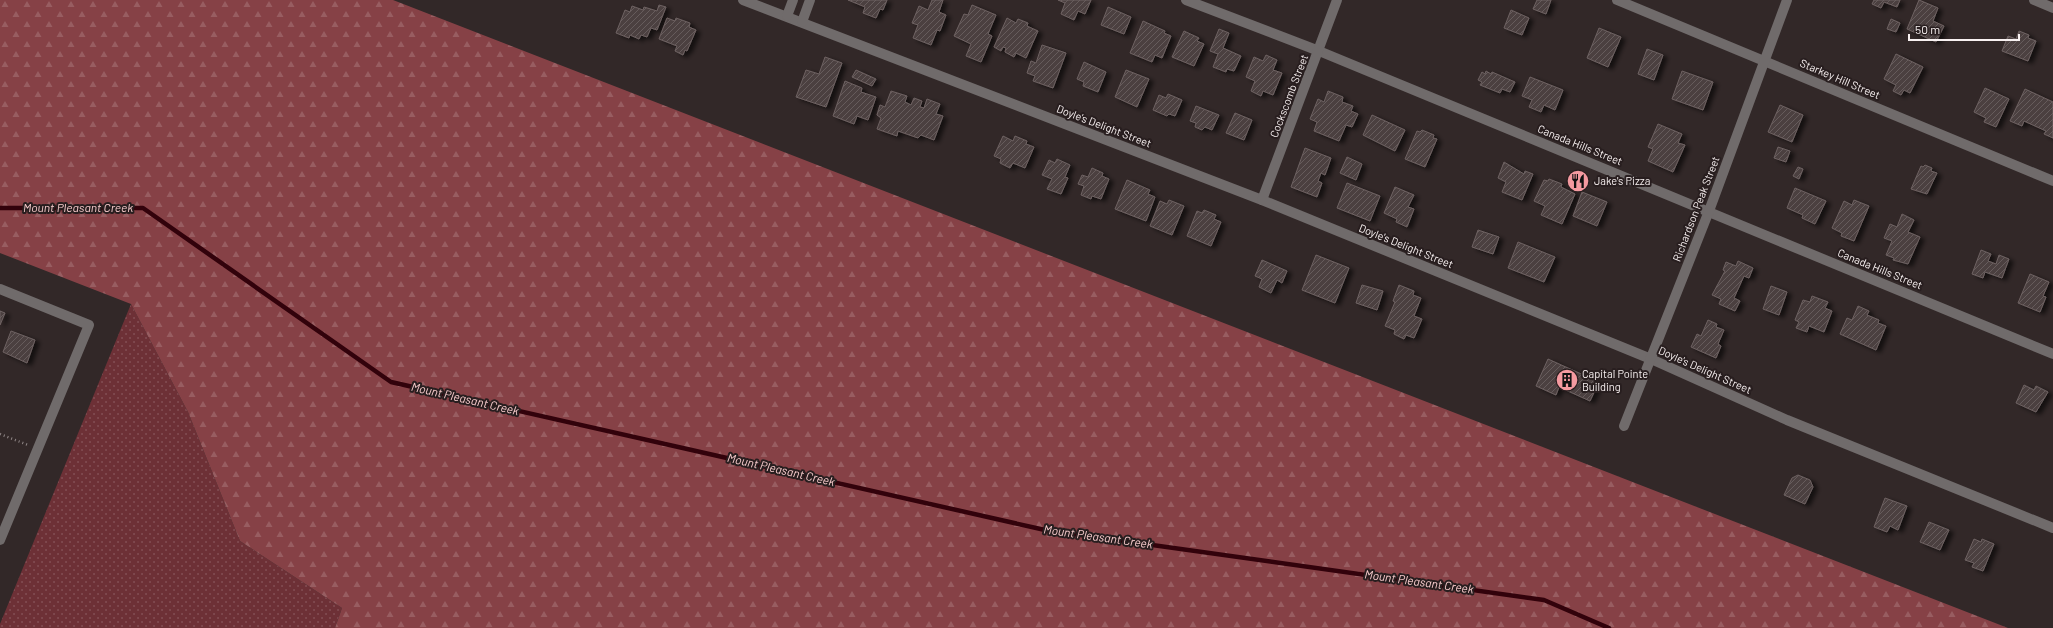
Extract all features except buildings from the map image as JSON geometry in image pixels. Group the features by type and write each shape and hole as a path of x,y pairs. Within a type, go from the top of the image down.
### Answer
{"street":[{"name":"Doyle's Delight Street","path":"743,0 1262,200 1651,359 1787,420 2053,528"},
{"path":"787,16 793,0"},
{"path":"802,22 810,0"},
{"name":"Canada Hills Street","path":"1186,0 1319,51 2053,354"},
{"name":"Cockscomb Street","path":"1262,200 1337,0"},
{"name":"Starkey Hill Street","path":"1617,0 2053,181"},
{"name":"Richardson Peak Street","path":"1624,426 1709,211 1787,0"},
{"path":"2034,0 2053,8"},
{"path":"0,289 89,325 0,540"}],"path":[{"path":"0,434 38,448"}],"shaded area":[{"path":"131,304 188,412 240,541 342,608 335,628 0,628 0,624"}],"green space":[{"path":"0,0 393,0 2008,628 335,628 342,608 240,541 188,412 131,304 0,253"}],"waterway":[{"name":"Mount Pleasant Creek","path":"0,208 143,208 391,382 1045,530 1544,600 1609,628"}],"place":[{"name":"Jake's Pizza","path":"1578,181"},
{"name":"Capital Pointe Building","path":"1567,380"}]}
